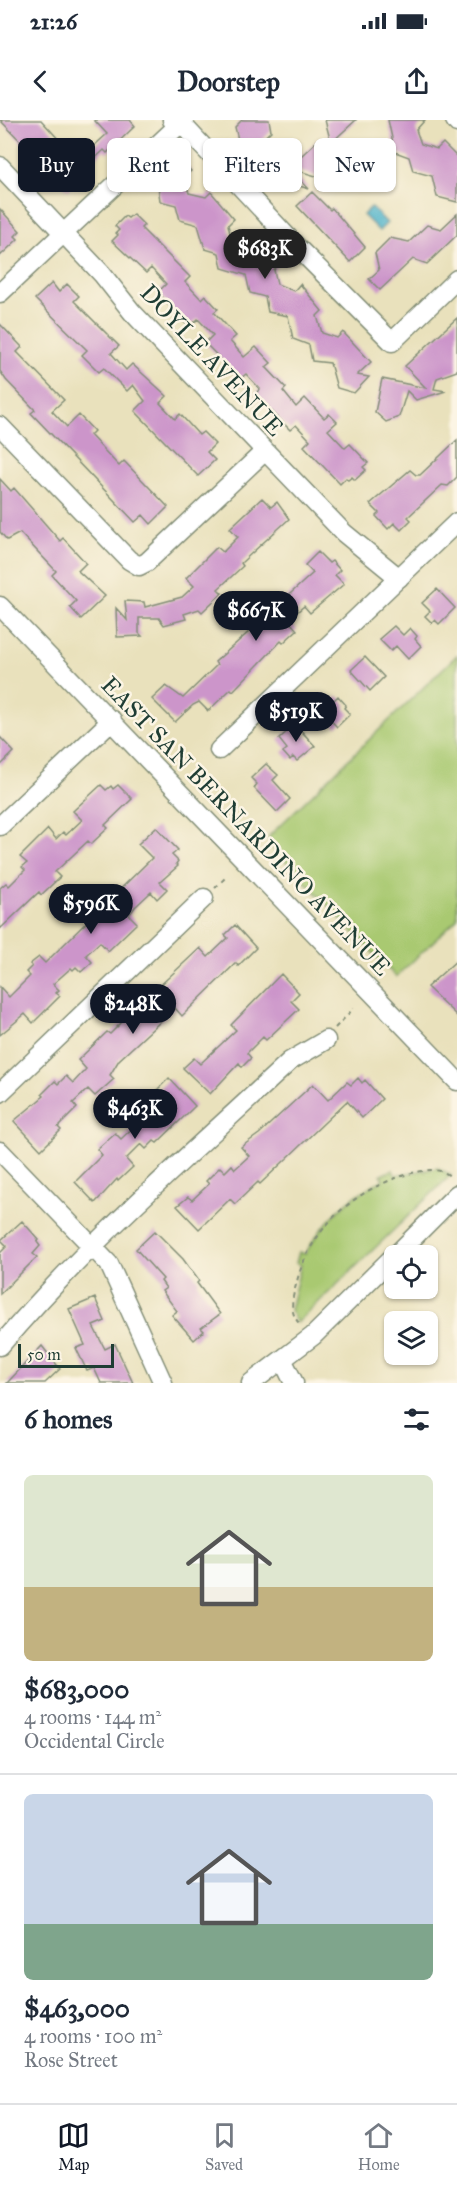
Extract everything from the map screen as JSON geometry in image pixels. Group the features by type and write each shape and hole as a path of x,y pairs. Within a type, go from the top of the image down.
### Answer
{"street":[{"path":"0,293 179,121 296,246 392,342 457,279"},
{"name":"DOYLE AVENUE","path":"0,166 102,274 132,312 265,451 345,533 399,578"},
{"path":"0,426 129,560 139,567 265,451"},
{"path":"219,750 457,522"},
{"name":"EAST SAN BERNARDINO AVENUE","path":"0,606 453,1069"},
{"path":"0,826 112,720"},
{"path":"0,1093 204,898"},
{"path":"0,1346 43,1296 92,1246 290,1061 326,1040"},
{"path":"0,1151 92,1246 114,1272 163,1383"},
{"path":"404,1245 454,1186"},
{"path":"251,1383 313,1336 384,1267"},
{"path":"283,1361 294,1383"}],"path":[{"path":"326,1040 354,1008"},
{"path":"299,1323 292,1308 298,1277 315,1240 338,1213 359,1195 395,1178 429,1170 441,1171 454,1186"}],"green space":[{"path":"457,655 457,919 396,977 271,846 269,836"},
{"path":"438,1168 451,1175 297,1323 290,1310 301,1265 296,1263 299,1252 305,1254 329,1220 348,1202 370,1186 383,1180 381,1175 393,1170 395,1175"}],"water":[{"path":"371,207 387,223 379,231 363,215"}],"building":[{"path":"0,120 41,120 57,138 18,138"},
{"path":"94,120 130,120 135,126 123,138 107,138 107,153 104,150 95,158 95,145 107,134"},
{"path":"242,120 269,120 271,131 264,138 238,138 235,127"},
{"path":"325,120 356,120 336,138 330,138"},
{"path":"388,120 425,120 416,130 421,144 437,149 443,143 457,157 457,202 437,197 432,176 413,171 409,157 396,152 396,138 392,138"},
{"path":"314,144 314,176 302,172 302,155"},
{"path":"159,192 189,192 206,197 211,192 234,219 228,225 232,241 246,244 253,238 271,254 280,263 274,270 277,284 294,291 300,284 322,311 317,316 322,333 337,338 343,332 371,362 357,375 369,377 354,393 337,388 330,363 312,361 309,345 293,339 288,316 268,312 265,297 250,293 246,275 222,268 219,253 205,249 198,225 180,220 176,205 160,201"},
{"path":"312,192 330,210 332,208 365,247 350,262 297,206"},
{"path":"0,209 20,231 15,236 18,239 0,256"},
{"path":"133,214 144,225 141,228 190,277 185,282 201,299 205,295 218,309 214,312 236,336 230,341 244,357 256,347 271,363 266,367 286,388 283,391 296,407 305,398 324,418 329,414 337,422 328,430 345,448 350,444 368,463 363,467 366,470 355,480 352,477 348,480 346,478 340,484 304,446 310,440 296,425 290,430 255,394 260,389 246,374 240,379 205,343 213,335 198,319 189,327 176,314 158,292 166,284 151,268 146,273 112,241 118,235 116,233 119,230 115,226 125,216 128,218"},
{"path":"457,214 457,235 427,264 413,259 380,290 369,279 379,270 375,253 390,238 409,242 427,225 441,229"},
{"path":"52,283 59,292 67,284 79,296 74,301 119,346 111,353 126,370 132,364 167,396 160,403 175,419 180,414 199,435 203,432 215,444 207,452 215,460 198,476 135,411 145,401 133,385 127,391 104,368 99,372 82,355 87,350 35,299"},
{"path":"457,318 457,371 437,378 434,389 446,391 416,400 407,391 399,417 386,422 375,412 382,379 426,388 405,366"},
{"path":"0,324 22,347 17,352 64,400 52,411 67,427 79,415 94,431 90,435 116,463 119,466 124,461 168,507 151,524 143,515 135,522 31,413 35,410 6,380 0,371"},
{"path":"457,440 457,477 448,486 442,485 408,517 411,520 401,530 394,523 388,529 376,516 379,513 370,504 410,470 420,475"},
{"path":"0,479 11,491 14,488 60,541 63,538 86,563 78,571 105,596 81,619 70,607 76,601 52,575 56,571 20,533 7,540 0,532"},
{"path":"262,498 271,507 277,502 289,519 241,563 243,566 218,589 222,593 202,612 199,609 184,614 186,619 164,625 159,618 139,618 139,633 142,636 117,637 116,608 127,620 125,601 144,602 145,607 182,597 194,586 186,578 217,547 223,552 238,537 230,528"},
{"path":"318,552 329,563 332,561 340,570 335,575 344,584 310,613 304,606 288,620 297,630 283,643 281,641 233,691 231,689 208,711 199,702 193,705 175,722 152,699 166,686 183,698 217,665 215,662 267,616 264,614 278,601 280,603 313,573 305,565"},
{"path":"437,589 455,608 439,624 435,620 432,623 425,616 430,611 422,603"},
{"path":"394,626 403,635 410,628 417,636 415,639 421,646 408,659 396,646 391,651 379,639"},
{"path":"365,657 384,677 370,691 351,670"},
{"path":"322,694 331,703 338,696 346,705 344,708 350,714 337,727 325,714 320,718 308,707"},
{"path":"295,724 315,746 297,761 293,757 290,760 283,752 287,749 279,739"},
{"path":"0,737 14,752 0,766"},
{"path":"266,764 278,775 273,780 290,799 277,812 254,788 257,784 251,778"},
{"path":"101,785 106,790 118,785 132,799 105,825 108,828 91,844 88,841 55,872 60,877 41,895 39,892 0,929 0,888 6,883 9,886 25,870 22,867 27,863 20,857 48,829 56,839 63,832 66,835 82,820 73,811"},
{"path":"156,827 178,850 172,855 178,861 176,864 178,866 160,882 167,889 157,899 151,892 135,907 129,915 137,923 108,951 100,942 86,955 92,962 81,972 76,967 73,970 71,968 53,984 59,990 56,993 60,996 33,1023 25,1014 0,1035 0,987 9,997 30,976 26,972 32,966 30,964 39,957 45,963 152,858 138,844"},
{"path":"235,925 256,948 238,966 236,963 182,1016 175,1008 119,1060 110,1075 114,1079 95,1096 88,1089 73,1103 77,1108 58,1127 61,1130 41,1150 14,1121 44,1096 42,1094 55,1081 58,1084 66,1076 73,1083 86,1069 78,1060 107,1032 110,1034 125,1019 123,1014 133,1004 136,1008 200,948 208,957 228,938 225,935"},
{"path":"457,960 457,1016 427,987"},
{"path":"281,974 299,993 291,1001 299,1009 266,1040 263,1037 247,1053 251,1058 242,1067 239,1063 210,1094 183,1068 194,1058 200,1064 236,1030 231,1025"},
{"path":"169,1078 195,1106 157,1143 154,1141 146,1149 141,1144 126,1159 133,1167 118,1181 117,1179 95,1203 75,1182 102,1155 97,1149 115,1133 121,1139 156,1106 149,1098"},
{"path":"358,1078 362,1083 365,1080 382,1099 362,1118 347,1101 260,1184 258,1182 235,1204 230,1199 199,1229 177,1206 188,1197 192,1200 209,1184 206,1181 220,1167 225,1172 232,1165 235,1169 249,1156 241,1147 259,1134 313,1084 328,1100 347,1082 351,1085"},
{"path":"22,1221 39,1240 37,1242 40,1246 33,1254 37,1257 0,1294 0,1253 7,1246 1,1240"},
{"path":"155,1231 183,1259 220,1314 201,1328 204,1331 194,1340 172,1315 177,1311 162,1291 166,1288 161,1281 163,1279 136,1249"},
{"path":"95,1298 105,1321 93,1326 105,1349 115,1344 133,1383 101,1383 94,1368 87,1371 76,1348 85,1345 69,1309"},
{"path":"42,1346 60,1369 45,1383 7,1383"}]}
